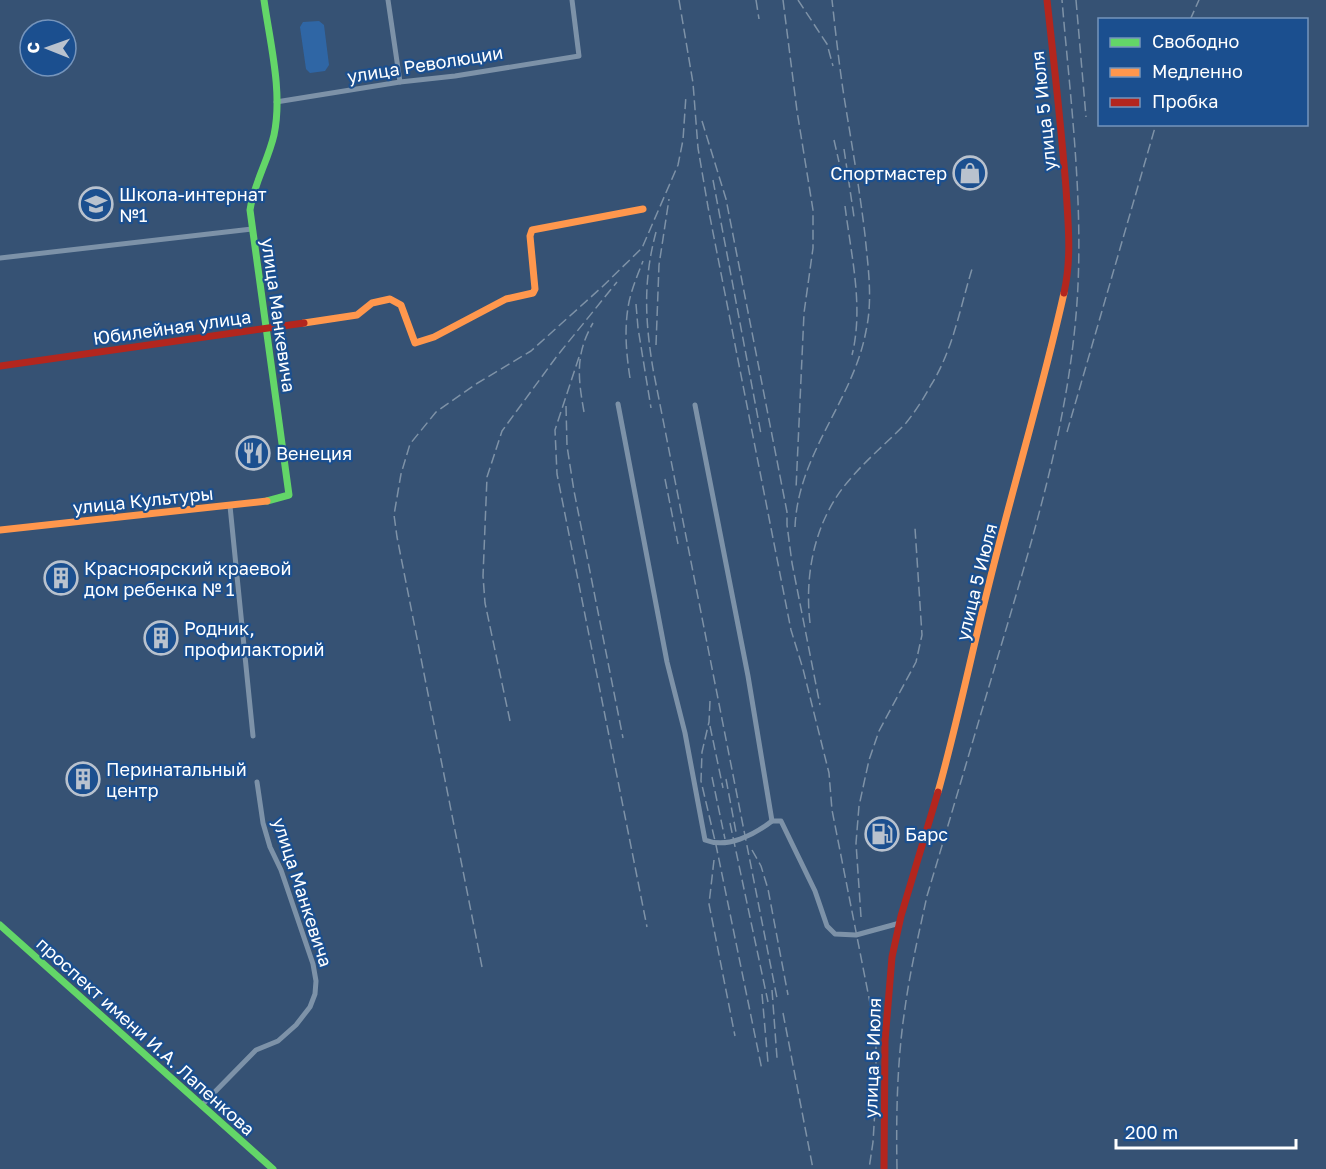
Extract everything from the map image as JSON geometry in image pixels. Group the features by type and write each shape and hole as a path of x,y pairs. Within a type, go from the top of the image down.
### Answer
{"main road":[{"name":"улица Манкевича","path":"264,0 276,102 274,132 252,192 250,210 289,495"},
{"name":"улица 5 Июля","path":"884,1169 885,1041 892,957 955,732 988,588 1049,360 1069,270 1070,251 1063,148 1047,0"},
{"name":"Юбилейная улица","path":"0,366 357,315 372,303 390,299 401,305 415,343 434,337 506,300 529,296 535,289 530,236 532,230 643,209"},
{"name":"улица Культуры","path":"0,530 230,506 273,500 289,495"},
{"name":"проспект имени И.А. Лапенкова","path":"0,925 273,1169"}],"street":[{"path":"388,0 400,82"},
{"name":"улица Революции","path":"276,102 579,56 572,0"},
{"path":"0,258 252,229"},
{"path":"618,404 667,662 685,734 705,840 716,845 737,840 758,832 772,821 781,821 815,891 827,926 835,934 856,935 900,923"},
{"path":"695,405 748,675 772,821"},
{"path":"230,506 253,736"},
{"name":"улица Манкевича","path":"202,1105 256,1050 278,1041 296,1025 310,1007 315,994 316,981 313,964 281,870 270,847 263,823 257,782"}],"shaded area":[{"path":"319,21 324,25 329,65 325,71 310,73 306,69 300,27 303,22"}],"railway":[{"path":"679,0 693,83 698,148 708,207 791,630 829,773 832,810 871,1008 876,1045 876,1093 869,1169"},
{"path":"756,0 759,19"},
{"path":"783,0 797,111 813,210 813,248 804,313 796,489"},
{"path":"798,0 827,44 833,66"},
{"path":"795,527 798,500 806,475 815,451 850,381 866,331 869,307 865,235 832,0"},
{"path":"897,1169 897,1109 902,1028 927,896 1039,515 1057,440 1070,364 1075,326 1079,245 1076,163 1062,0"},
{"path":"1076,0 1086,117"},
{"path":"1191,18 1199,0"},
{"path":"482,967 397,537 394,515 401,474 410,444 436,412 476,384 531,351 642,248 678,165 683,140 686,95"},
{"path":"702,121 726,199 787,512 792,563 820,705"},
{"path":"1067,432 1155,126"},
{"path":"834,140 839,162"},
{"path":"844,149 854,217"},
{"path":"713,180 761,434"},
{"path":"656,345 659,265 669,199"},
{"path":"845,206 857,300 852,355"},
{"path":"656,232 647,284 648,334 653,369 777,998"},
{"path":"630,378 626,340 627,311 643,261"},
{"path":"810,623 811,565 821,527 839,493 864,464 906,423 939,372 955,328 972,269"},
{"path":"510,721 485,603 483,576 487,477 502,431 557,356 617,282"},
{"path":"636,304 651,408"},
{"path":"584,412 579,377 581,356 583,345 593,323"},
{"path":"579,357 555,430 557,474 647,927"},
{"path":"566,406 567,446 574,491 623,738"},
{"path":"665,479 678,544"},
{"path":"861,917 856,843 859,806 869,760 879,731 916,662 922,635 915,528"},
{"path":"710,701 709,722 702,752 701,781 762,1070"},
{"path":"710,726 723,788"},
{"path":"712,777 725,839"},
{"path":"726,779 736,832"},
{"path":"730,823 768,1002"},
{"path":"752,850 761,866 768,889 788,995"},
{"path":"714,860 709,904 735,1036"},
{"path":"772,990 777,1058"},
{"path":"762,994 768,1063"},
{"path":"783,1013 813,1169"}],"traffic: fast":[{"path":"264,0 275,68 276,119 274,135 250,210 289,495 267,501"},
{"path":"0,925 273,1169"}],"traffic: slow":[{"path":"304,323 357,315 372,303 390,299 401,305 415,343 434,337 506,299 533,293 535,289 530,236 532,230 643,209"},
{"path":"938,792 1064,293"},
{"path":"0,530 267,501"}],"traffic: jam":[{"path":"1047,0 1068,214 1069,253 1064,293"},
{"path":"0,366 304,323"},
{"path":"884,1169 885,1041 892,957 901,916 938,792"}],"place":[{"name":"Спортмастер","path":"970,173"},
{"name":"Школа-интернат №1","path":"96,204"},
{"name":"Венеция","path":"253,453"},
{"name":"Красноярский краевой дом ребенка № 1","path":"61,578"},
{"name":"Родник, профилакторий","path":"161,638"},
{"name":"Перинатальный центр","path":"83,779"},
{"name":"Барс","path":"882,834"}]}
